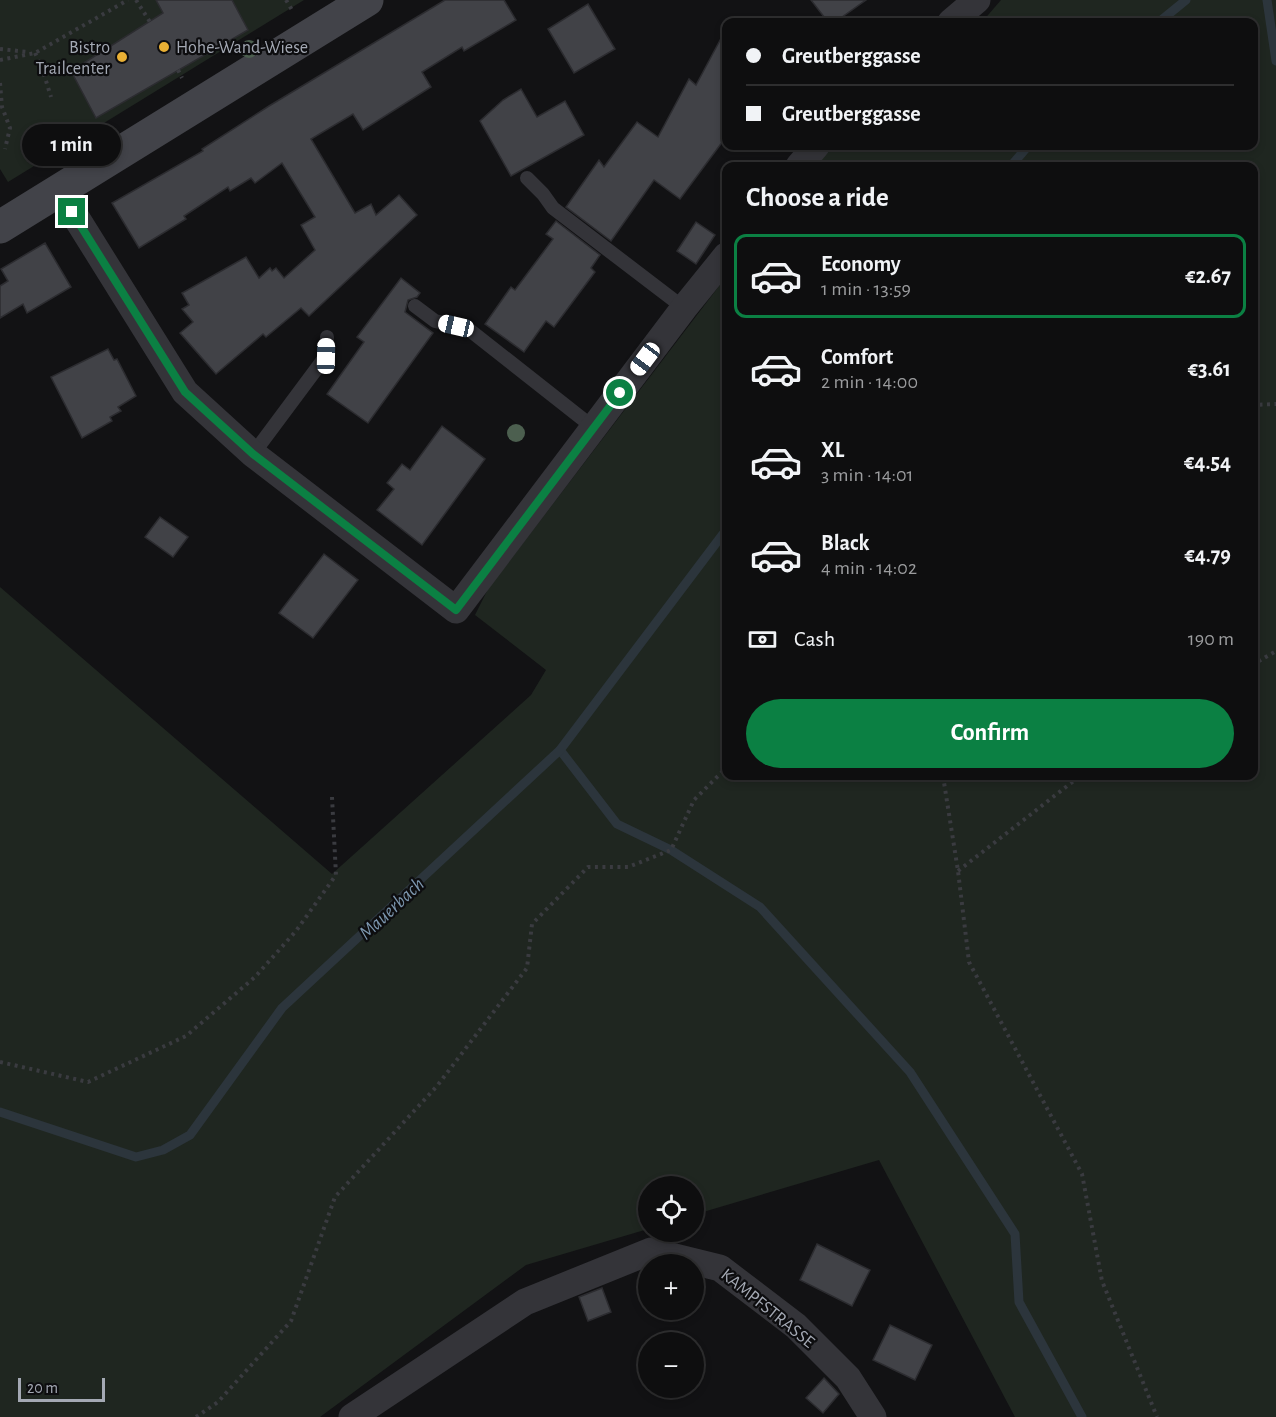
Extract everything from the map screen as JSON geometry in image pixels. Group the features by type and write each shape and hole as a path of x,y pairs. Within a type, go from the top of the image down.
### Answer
{"main road":[{"path":"0,227 367,0"}],"street":[{"path":"956,18 977,0"},
{"path":"802,162 813,150"},
{"path":"58,190 185,392 253,454 456,610 722,261"},
{"name":"KAMPFSTRASSE","path":"352,1417 525,1302 651,1251 720,1268 796,1326 848,1378 873,1417"}],"lane":[{"path":"527,178 553,208 684,308"},
{"path":"416,306 435,321 467,328 594,428"},
{"path":"253,454 326,356 327,337"}],"path":[{"path":"0,60 35,53 128,0"},
{"path":"135,0 150,22"},
{"path":"0,49 35,53"},
{"path":"35,53 51,97"},
{"path":"178,70 182,79"},
{"path":"0,83 1,106 10,128 5,149 0,143"},
{"path":"1258,405 1276,404"},
{"path":"1258,661 1276,651"},
{"path":"195,1417 218,1402 291,1321 335,1197 436,1086 527,968 532,924 588,867 628,867 671,850 694,800 722,772"},
{"path":"944,780 969,962 1082,1174 1102,1281 1157,1417"},
{"path":"958,871 1075,780"},
{"path":"0,1062 88,1082 186,1036 255,977 296,931 336,875 332,797"}],"shaded area":[{"path":"0,0 304,0 8,182 0,169"},
{"path":"1001,0 1276,0 1276,1417 1015,1417 879,1160 704,1212 704,1176 638,1176 638,1232 526,1265 320,1417 0,1417 0,587 332,874 531,695 546,670 475,615 488,589 722,282 722,780 1258,780 1258,162 814,162 824,150 1258,150 1258,18 985,18"}],"building":[{"name":"Hohe-Wand-Wiese","path":"156,0 232,0 248,30 96,118 71,71 163,13"},
{"path":"445,0 504,0 516,20 464,51 462,47 422,72 431,87 363,130 353,114 311,139 355,213 371,204 376,215 399,195 417,215 309,316 301,308 266,337 263,334 216,374 180,333 193,322 182,309 189,305 182,293 246,257 259,278 270,268 272,271 276,268 284,278 315,250 301,225 315,217 282,163 255,183 251,178 230,191 228,187 184,216 186,219 139,248 112,203 203,151 202,149 269,106"},
{"path":"811,0 866,0 841,18 825,18"},
{"path":"588,4 615,49 574,73 548,29"},
{"path":"722,36 722,142 680,199 654,180 611,241 566,207 599,160 604,167 637,122 658,137 689,79 696,85"},
{"path":"521,89 537,117 565,101 584,135 511,176 480,121 503,100"},
{"path":"556,221 600,255 591,268 595,272 554,327 546,321 524,352 485,324 511,287 515,290 553,239 546,234"},
{"path":"696,222 715,235 696,264 677,251"},
{"path":"45,243 71,287 27,313 23,304 0,318 0,286 8,281 1,269"},
{"path":"401,278 420,293 417,297 408,300 405,312 433,333 368,423 327,394 364,342 357,337"},
{"path":"108,349 114,360 117,359 136,396 118,407 121,411 110,417 112,421 82,438 51,377"},
{"path":"442,426 485,459 422,545 377,510 394,489 387,483 402,464 410,470"},
{"path":"160,517 188,537 173,557 145,537"},
{"path":"324,554 358,580 313,638 279,613"},
{"path":"817,1244 870,1270 852,1306 800,1280"},
{"path":"602,1288 611,1312 588,1321 579,1297"},
{"path":"890,1325 932,1345 915,1380 873,1360"},
{"path":"824,1378 839,1394 823,1413 806,1398"}],"waterway":[{"name":"Mauerbach","path":"1164,18 1186,0"},
{"path":"1267,0 1276,61"},
{"name":"Mauerbach","path":"1014,162 1025,150"},
{"name":"Mauerbach","path":"0,1112 136,1157 163,1150 190,1135 282,1008 560,750 722,535"},
{"path":"560,750 617,824 671,850 760,907 910,1072 1015,1234 1019,1302 1082,1417"}],"place":[{"name":"Hohe-Wand-Wiese","path":"164,47"},
{"name":"Bistro Trailcenter","path":"122,57"}],"route":[{"path":"72,212 185,392 253,454 456,610 620,393"}]}
